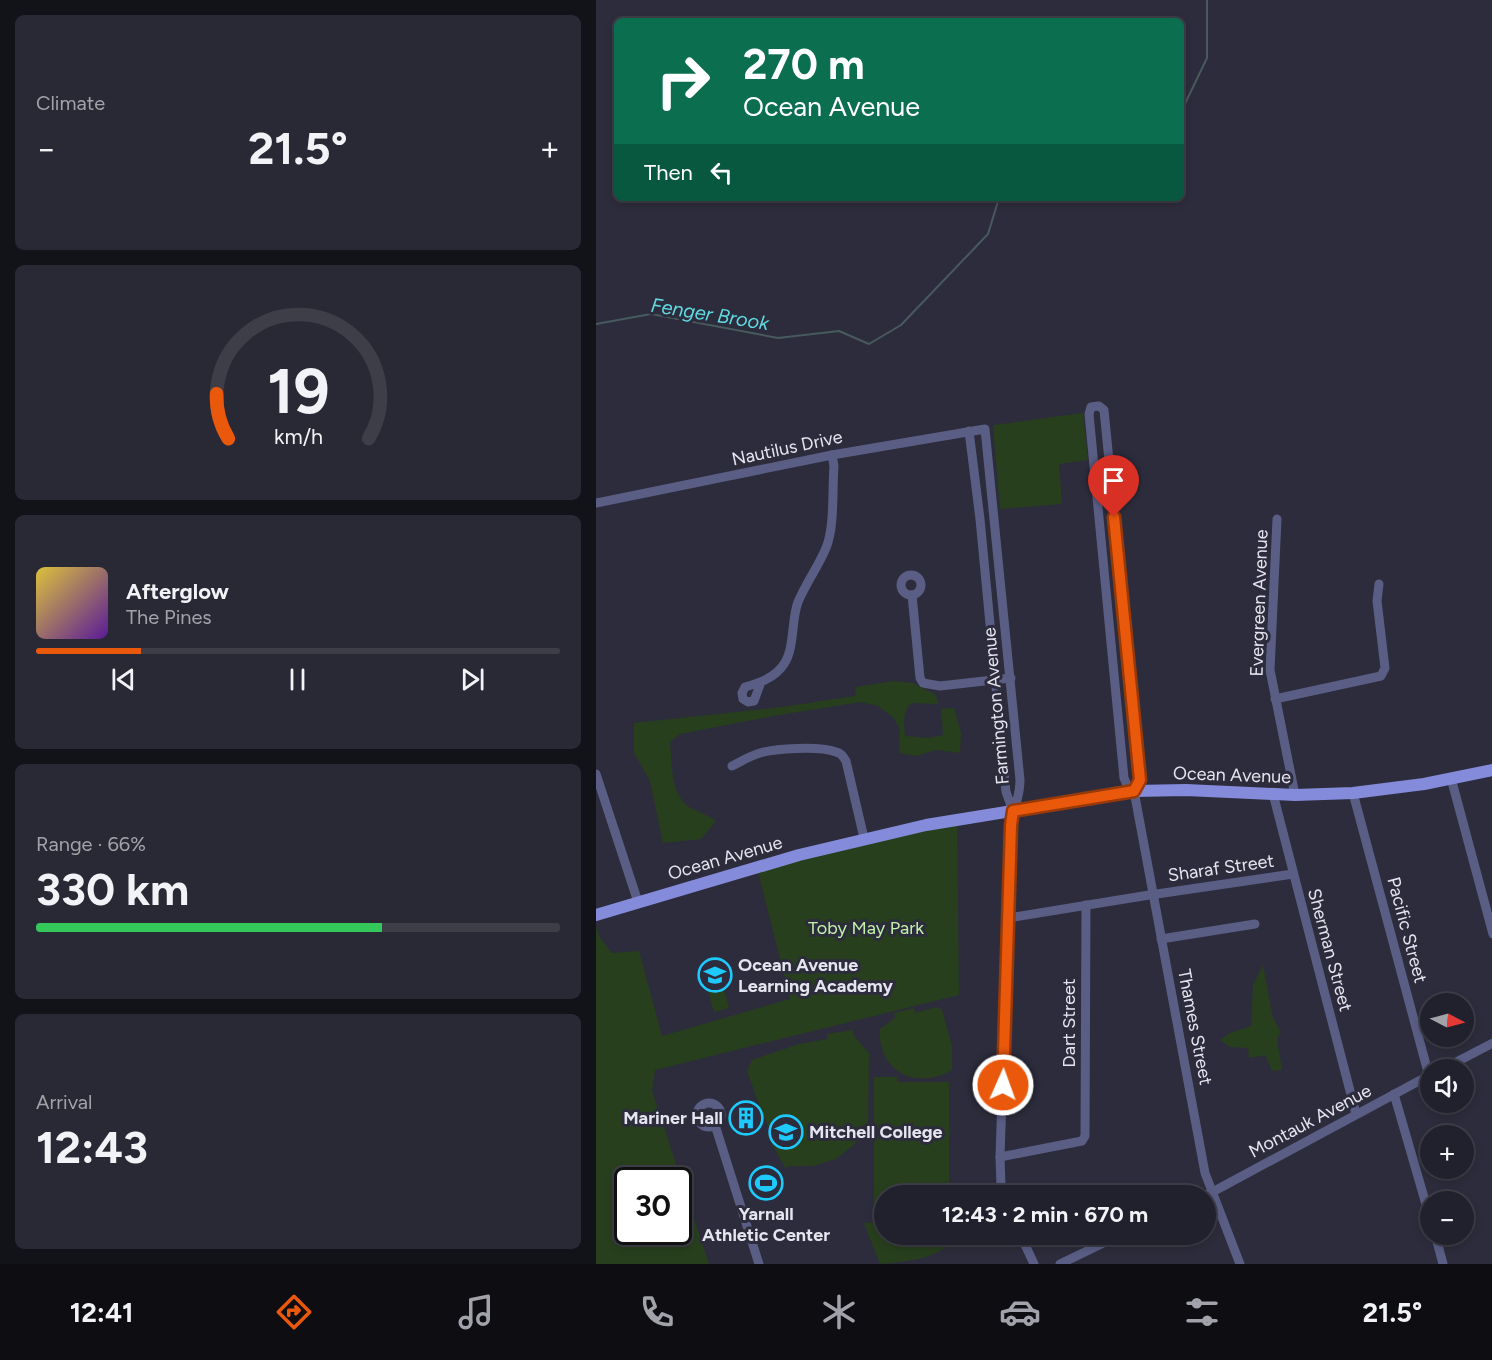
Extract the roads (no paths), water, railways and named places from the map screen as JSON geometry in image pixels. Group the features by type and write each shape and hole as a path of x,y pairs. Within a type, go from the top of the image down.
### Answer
{"main road":[{"name":"Ocean Avenue","path":"596,915 864,838 926,825 1134,791 1169,790 1295,795 1353,793 1493,770"}],"street":[{"name":"Thames Street","path":"1134,791 1139,784 1140,776 1104,410 1099,406 1093,406 1089,414 1124,778 1127,785 1134,791 1207,1185"},
{"name":"Nautilus Drive","path":"596,503 832,455 985,429"},
{"name":"Farmington Avenue","path":"985,429 1020,780 1019,798 1013,811"},
{"name":"Farmington Avenue","path":"969,431 980,519 1006,792 1013,811"},
{"path":"761,682 776,673 784,664 788,655 798,602 826,548 834,465 832,455"},
{"name":"Evergreen Avenue","path":"1277,519 1270,670 1295,795"},
{"path":"1100,540 1116,538"},
{"path":"1275,699 1376,678 1383,673 1385,668 1378,601 1379,584"},
{"path":"912,595 920,678 923,682 940,686 1011,678"},
{"path":"1114,686 1131,685"},
{"path":"732,766 759,753 779,750 804,749 840,753 846,761 864,838"},
{"path":"596,774 638,902"},
{"path":"1451,778 1493,934"},
{"name":"Pacific Street","path":"1353,793 1424,1059"},
{"name":"Sherman Street","path":"1273,794 1356,1114"},
{"path":"1001,1185 1000,1157 1013,811"},
{"name":"Sharaf Street","path":"1008,918 1293,874"},
{"name":"Dart Street","path":"1000,1157 1082,1141 1085,1136 1086,905"},
{"path":"1161,939 1256,924"},
{"path":"1462,1059 1493,1043"},
{"name":"Montauk Avenue","path":"1216,1190 1420,1081"},
{"path":"1394,1094 1422,1191"},
{"path":"715,1125 759,1264"},
{"name":"Thames Street","path":"1216,1211 1241,1264"},
{"path":"1025,1245 1034,1264"},
{"path":"1060,1264 1099,1245"},
{"path":"1438,1245 1443,1264"}],"waterway":[{"name":"Fenger Brook","path":"1184,106 1207,58 1207,0"},
{"name":"Fenger Brook","path":"596,324 651,314 778,338 839,331 869,344 901,325 988,234 998,201"}],"place":[{"name":"Ocean Avenue Learning Academy","path":"715,975"},
{"name":"Mariner Hall","path":"746,1118"},
{"name":"Mitchell College","path":"786,1132"},
{"name":"Yarnall Athletic Center","path":"766,1183"}],"park label":[{"name":"Toby May Park","path":"866,928"}]}
